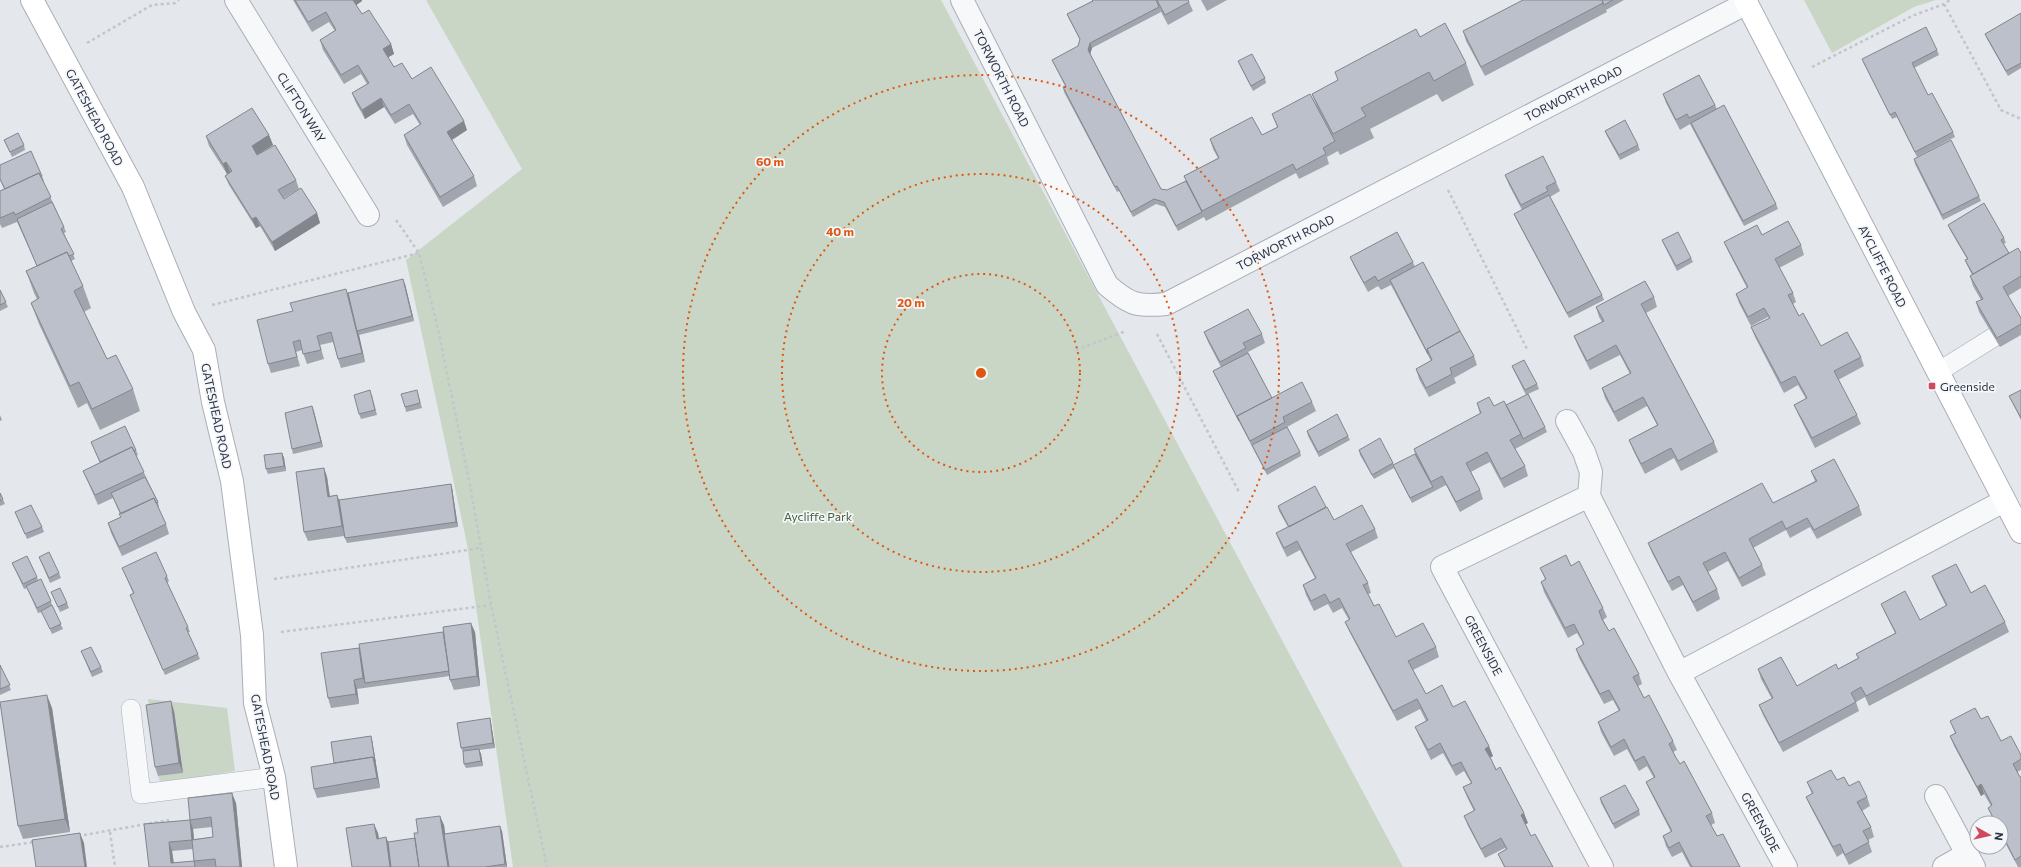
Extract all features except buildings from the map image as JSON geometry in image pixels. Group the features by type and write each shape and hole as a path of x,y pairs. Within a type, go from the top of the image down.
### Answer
{"street":[{"name":"GATESHEAD ROAD","path":"32,0 133,187 184,312 204,350 212,402 232,481 244,583 252,635 255,703 274,777 286,867"},
{"name":"CLIFTON WAY","path":"236,0 368,215"},
{"name":"TORWORTH ROAD","path":"962,0 1107,284 1123,299 1145,307 1166,304 1746,2"},
{"name":"AYCLIFFE ROAD","path":"1746,2 2021,532"},
{"path":"1567,421 1584,452 1591,472 1589,496"},
{"name":"GREENSIDE","path":"1602,867 1442,568 1589,496 1679,673 1786,867"},
{"path":"1679,673 2004,501"},
{"path":"1936,796 1971,861 1944,867"}],"lane":[{"path":"1938,372 1994,337"},
{"path":"131,709 141,794 274,777"}],"path":[{"path":"62,57 152,5 175,3 179,0"},
{"path":"1787,80 1912,16 1944,4 1950,0"},
{"path":"1944,4 2001,110 2021,119"},
{"path":"1435,165 1527,349"},
{"path":"184,312 419,253 439,336 482,548 491,605 547,867"},
{"path":"1153,306 1154,327 1239,492"},
{"path":"1076,350 1124,333 1130,326"},
{"path":"244,583 482,548"},
{"path":"252,635 491,605"},
{"path":"71,837 110,832 176,819"},
{"path":"110,832 115,867"},
{"path":"0,847 39,842"}],"green space":[{"name":"Aycliffe Park","path":"426,0 941,0 1403,867 513,867 467,544 406,260 522,169"},
{"path":"1804,0 1936,0 1914,7 1832,53"},
{"path":"148,699 227,708 235,771 179,780 160,781 158,776 183,773 174,711 150,715"}],"place":[{"name":"Greenside","path":"1932,386"}]}
